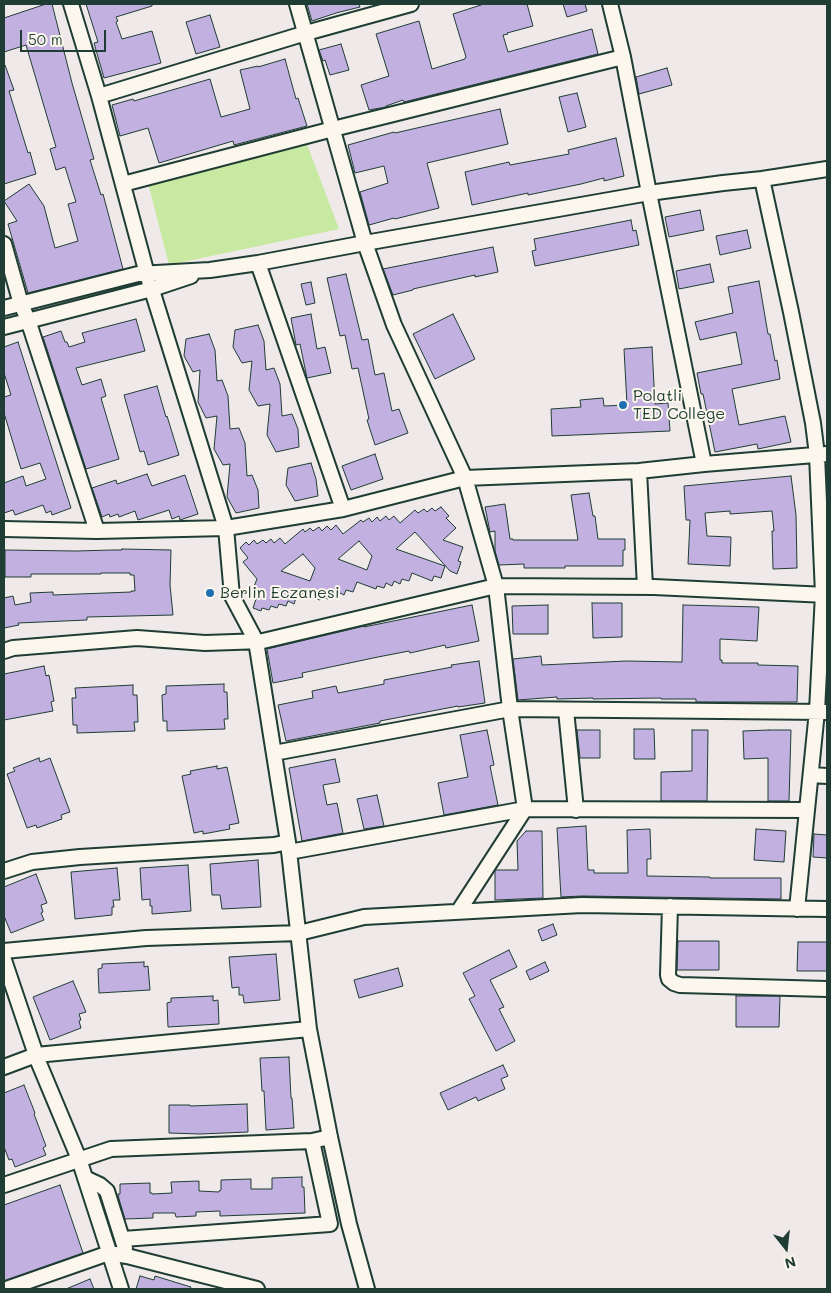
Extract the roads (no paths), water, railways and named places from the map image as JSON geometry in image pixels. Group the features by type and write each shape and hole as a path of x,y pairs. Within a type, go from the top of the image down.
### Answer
{"street":[{"path":"70,4 99,96 147,274 226,528 232,596 256,641 289,847 309,1029 349,1224 367,1289"},
{"path":"297,4 365,243 394,325 465,478 496,586 510,709 525,809 458,912"},
{"path":"99,96 306,33 410,4"},
{"path":"610,4 623,56 704,464"},
{"path":"123,184 623,56"},
{"path":"4,308 138,274 210,270 258,263 649,193 724,182 762,180 827,169"},
{"path":"762,180 813,423 822,455 825,594 822,712 811,775 797,909"},
{"path":"4,244 21,304 28,320 97,531"},
{"path":"258,263 343,509"},
{"path":"4,327 152,289 210,270"},
{"path":"4,529 97,531 226,528 343,509 465,478 639,471 822,455"},
{"path":"639,471 645,587"},
{"path":"4,651 13,648 137,638 205,643 263,641 496,586 645,587 825,594"},
{"path":"274,753 510,709 822,712"},
{"path":"566,710 576,810"},
{"path":"811,775 827,776"},
{"path":"4,871 32,862 80,857 274,845 289,847 525,809 807,810"},
{"path":"4,951 146,938 299,933 364,917 582,905 827,909"},
{"path":"670,906 668,975 674,983 827,989"},
{"path":"4,960 36,1055 79,1159 121,1289"},
{"path":"4,1067 36,1055 309,1029"},
{"path":"4,1185 111,1149 312,1141 330,1138"},
{"path":"123,1239 330,1224 312,1141"},
{"path":"85,1178 100,1184 107,1190 127,1256"},
{"path":"6,1289 109,1253 257,1289"}],"place":[{"name":"Polatli TED College","path":"623,405"},
{"name":"Berlin Eczanesi","path":"210,593"}]}
